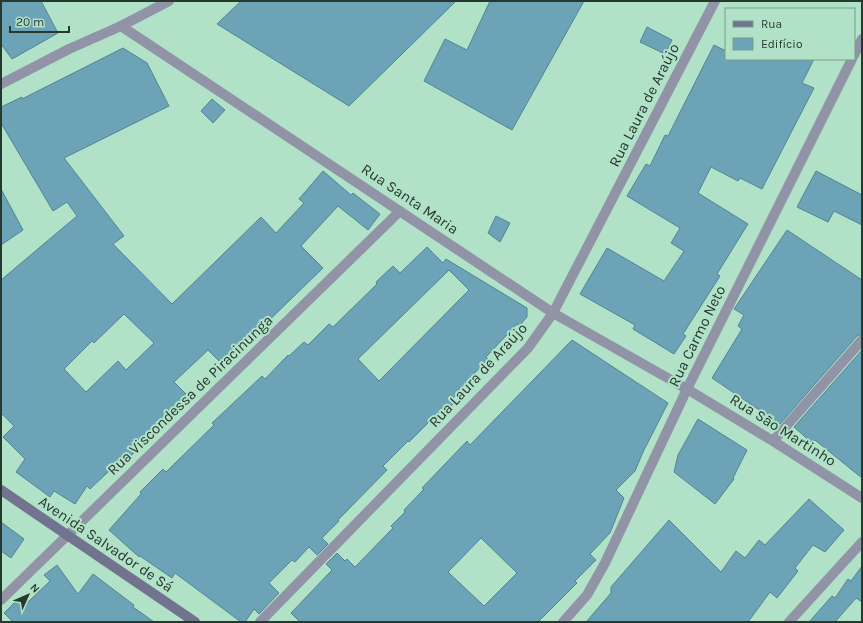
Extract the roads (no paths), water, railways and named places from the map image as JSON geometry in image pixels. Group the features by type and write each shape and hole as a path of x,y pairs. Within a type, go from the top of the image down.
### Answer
{"main road":[{"name":"Avenida Salvador de Sá","path":"1,490 195,622"}],"street":[{"path":"1,84 69,49 121,26 168,1"},
{"name":"Rua Laura de Araújo","path":"260,622 528,348 553,313 715,1"},
{"name":"Rua Santa Maria","path":"121,26 553,313 687,389"},
{"path":"855,53 862,39"},
{"name":"Rua Carmo Neto","path":"563,622 587,595 605,563 687,389 852,60"},
{"name":"Rua Viscondessa de Piracinunga","path":"1,600 400,211"},
{"path":"773,441 862,340"},
{"name":"Rua São Martinho","path":"687,389 773,441 862,498"},
{"path":"789,622 862,542"}]}
